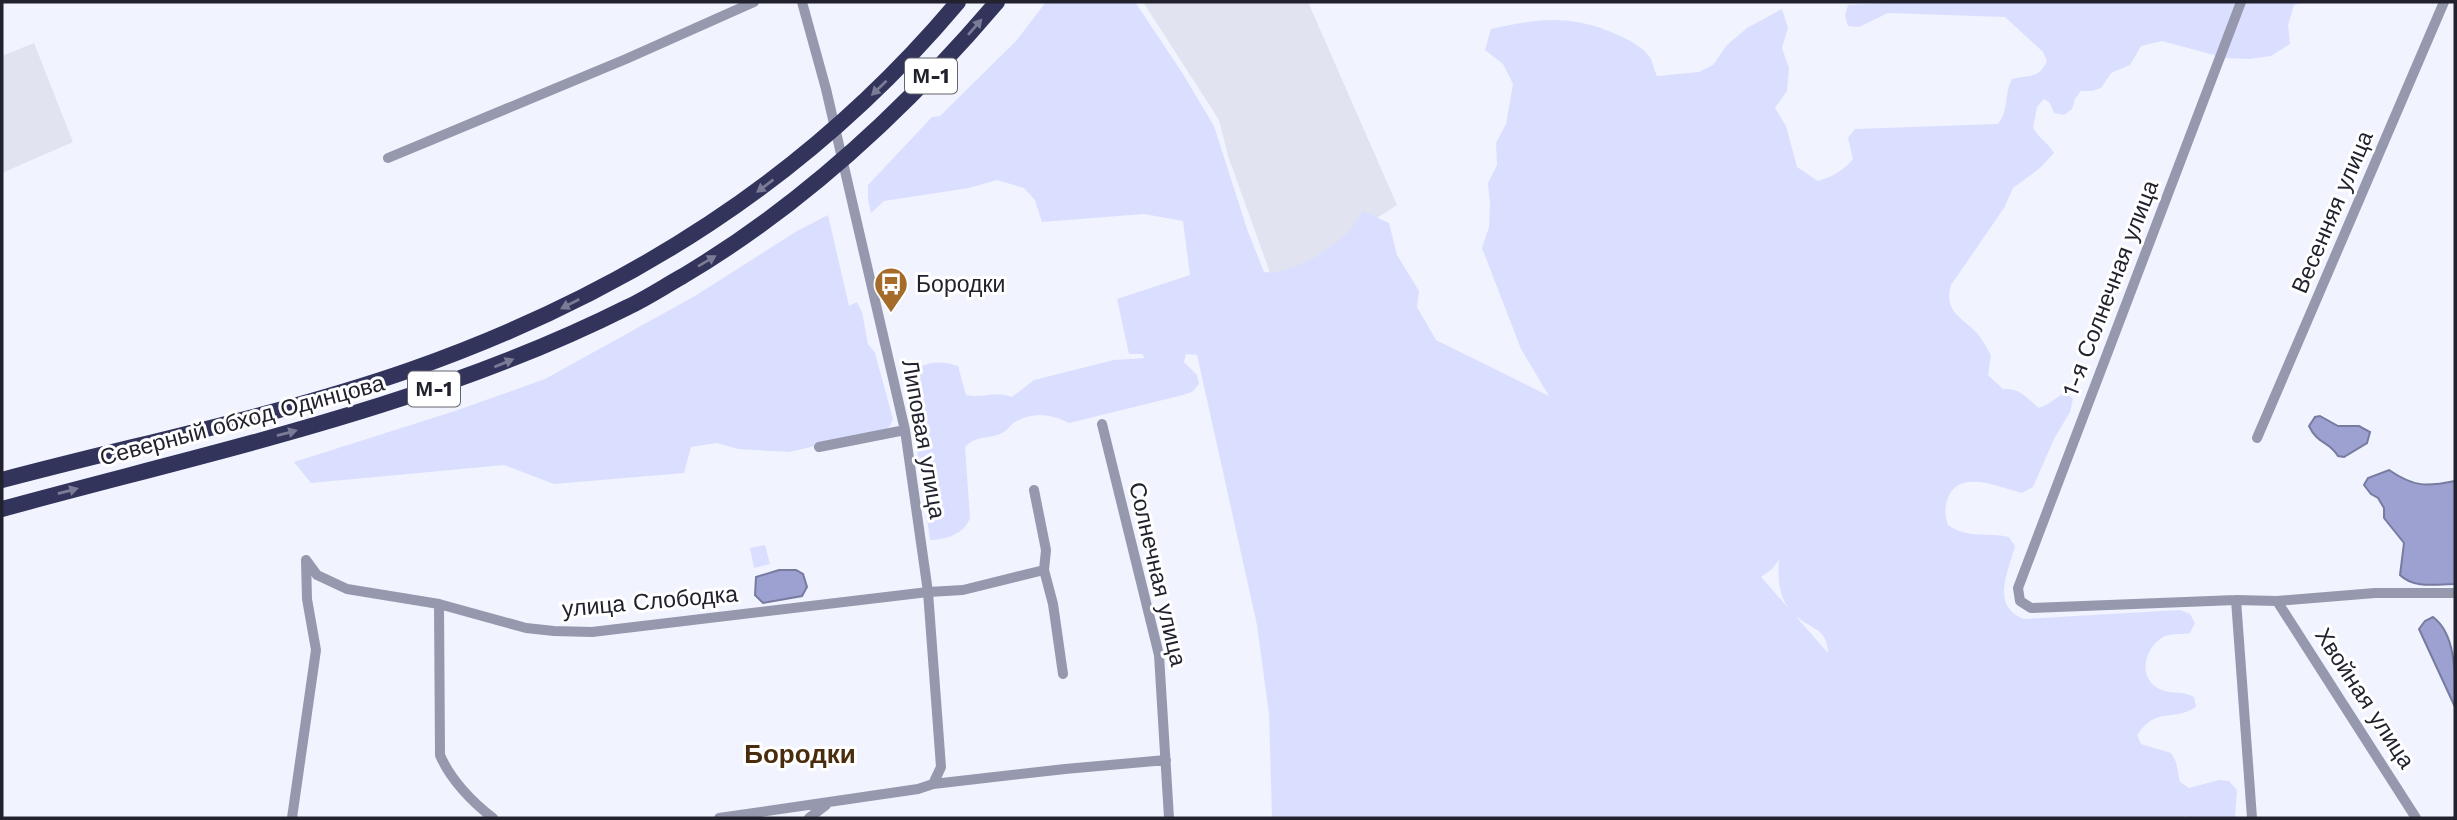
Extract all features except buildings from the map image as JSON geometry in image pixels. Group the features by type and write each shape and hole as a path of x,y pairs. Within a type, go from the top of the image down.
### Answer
{"highway":[{"name":"Северный обход Одинцова","path":"2,480 250,416 395,374 547,316 704,229 757,192 852,113 896,70 958,2"},
{"name":"Северный обход Одинцова","path":"2,509 328,422 418,395 556,342 631,306 721,253 825,175 917,90 997,2"}],"street":[{"path":"388,158 626,59 754,2"},
{"name":"Липовая улица","path":"802,2 826,89 905,430 928,592 941,757 939,775 933,784"},
{"name":"1-я Солнечная улица","path":"2236,600 2031,608 2020,601 2018,589 2241,2"},
{"name":"Весенняя улица","path":"2257,439 2444,2"},
{"name":"Солнечная улица","path":"1102,424 1159,655 1169,818"},
{"path":"819,447 905,430"},
{"path":"1034,489 1046,550 1044,570 1053,604 1063,674"},
{"name":"улица Слободка","path":"292,818 316,650 307,599 306,560 317,575 346,589 439,604 526,628 592,632 963,590 1044,570"},
{"path":"2252,818 2236,600 2277,601 2375,593 2455,593"},
{"name":"Хвойная улица","path":"2277,601 2416,818"},
{"path":"439,604 439,755 468,796 493,818"},
{"path":"719,818 829,804 933,784 1166,760"},
{"path":"809,818 829,804"}],"shaded area":[{"path":"1046,2 1135,2 1214,126 1247,229 1264,272 1286,270 1308,261 1347,233 1363,211 1389,223 1397,255 1419,291 1417,307 1436,340 1549,396 1521,349 1482,248 1489,227 1488,183 1497,165 1496,143 1506,124 1513,84 1503,64 1485,50 1491,29 1525,22 1555,20 1601,28 1631,41 1646,52 1657,76 1699,72 1713,65 1727,45 1747,28 1782,9 1788,28 1782,48 1789,68 1787,91 1775,108 1786,126 1797,167 1818,181 1837,173 1853,159 1848,138 1855,129 1998,124 2004,114 2012,79 2037,74 2047,61 2043,52 2005,17 1888,13 1859,27 1848,26 1845,16 1848,5 1910,2 2303,2 2294,5 2288,25 2290,44 2271,56 2225,58 2162,41 2141,46 2130,65 2111,73 2101,88 2081,91 2072,109 2064,115 2054,113 2050,103 2044,99 2037,107 2033,128 2054,153 2040,168 2013,188 2004,208 1951,285 1949,294 1955,312 1977,334 1991,355 1988,375 2003,389 2019,392 2039,408 2065,392 2073,399 2070,412 2054,439 2033,487 2022,493 1981,482 1961,484 1953,489 1948,498 1945,512 1948,525 1970,534 2009,537 2015,546 2004,597 2007,606 2024,619 2180,610 2190,614 2195,623 2190,633 2166,636 2156,642 2147,656 2146,672 2154,685 2162,690 2194,697 2196,707 2187,712 2158,717 2137,735 2141,744 2171,753 2176,762 2180,782 2189,788 2219,780 2229,781 2237,790 2235,818 1272,818 1269,714 1257,625 1197,355 1186,354 1184,362 1197,375 1199,384 1192,392 1069,423 1049,416 1029,416 1015,422 1002,433 970,443 965,447 970,518 954,535 930,540 906,375 931,363 950,364 958,366 966,395 999,394 1012,397 1034,380 1114,360 1145,358 1142,354 1129,354 1117,299 1190,275 1183,221 1144,214 1042,222 1035,200 1024,188 997,180 969,188 884,201 871,213 868,185 932,117 940,116 1016,41","holes":["1779,560 1780,585 1787,607 1761,577","1791,611 1823,636 1828,653"]},
{"path":"1143,2 1308,2 1397,205 1274,284 1228,156 1219,120"},
{"path":"34,43 73,142 2,173 2,56"},
{"path":"828,215 849,306 857,302 862,312 868,344 875,353 893,419 885,430 789,452 738,449 717,443 691,447 684,473 554,484 504,465 311,483 294,462 455,411 545,379 695,296 797,231"},
{"path":"2320,416 2338,426 2359,426 2370,432 2367,443 2344,457 2338,456 2309,426 2315,417"},
{"path":"2389,470 2413,483 2455,481 2455,584 2419,584 2400,575 2404,543 2384,518 2384,508 2378,498 2364,485 2368,478"},
{"path":"765,545 770,564 754,568 750,548"},
{"path":"779,570 796,570 803,574 807,587 802,596 763,603 755,595 756,577"},
{"path":"2433,617 2447,634 2451,645 2455,707 2419,629 2425,621"}],"place":[{"name":"Бородки","path":"891,314"}],"district":[{"name":"Бородки","path":"800,754"}]}
